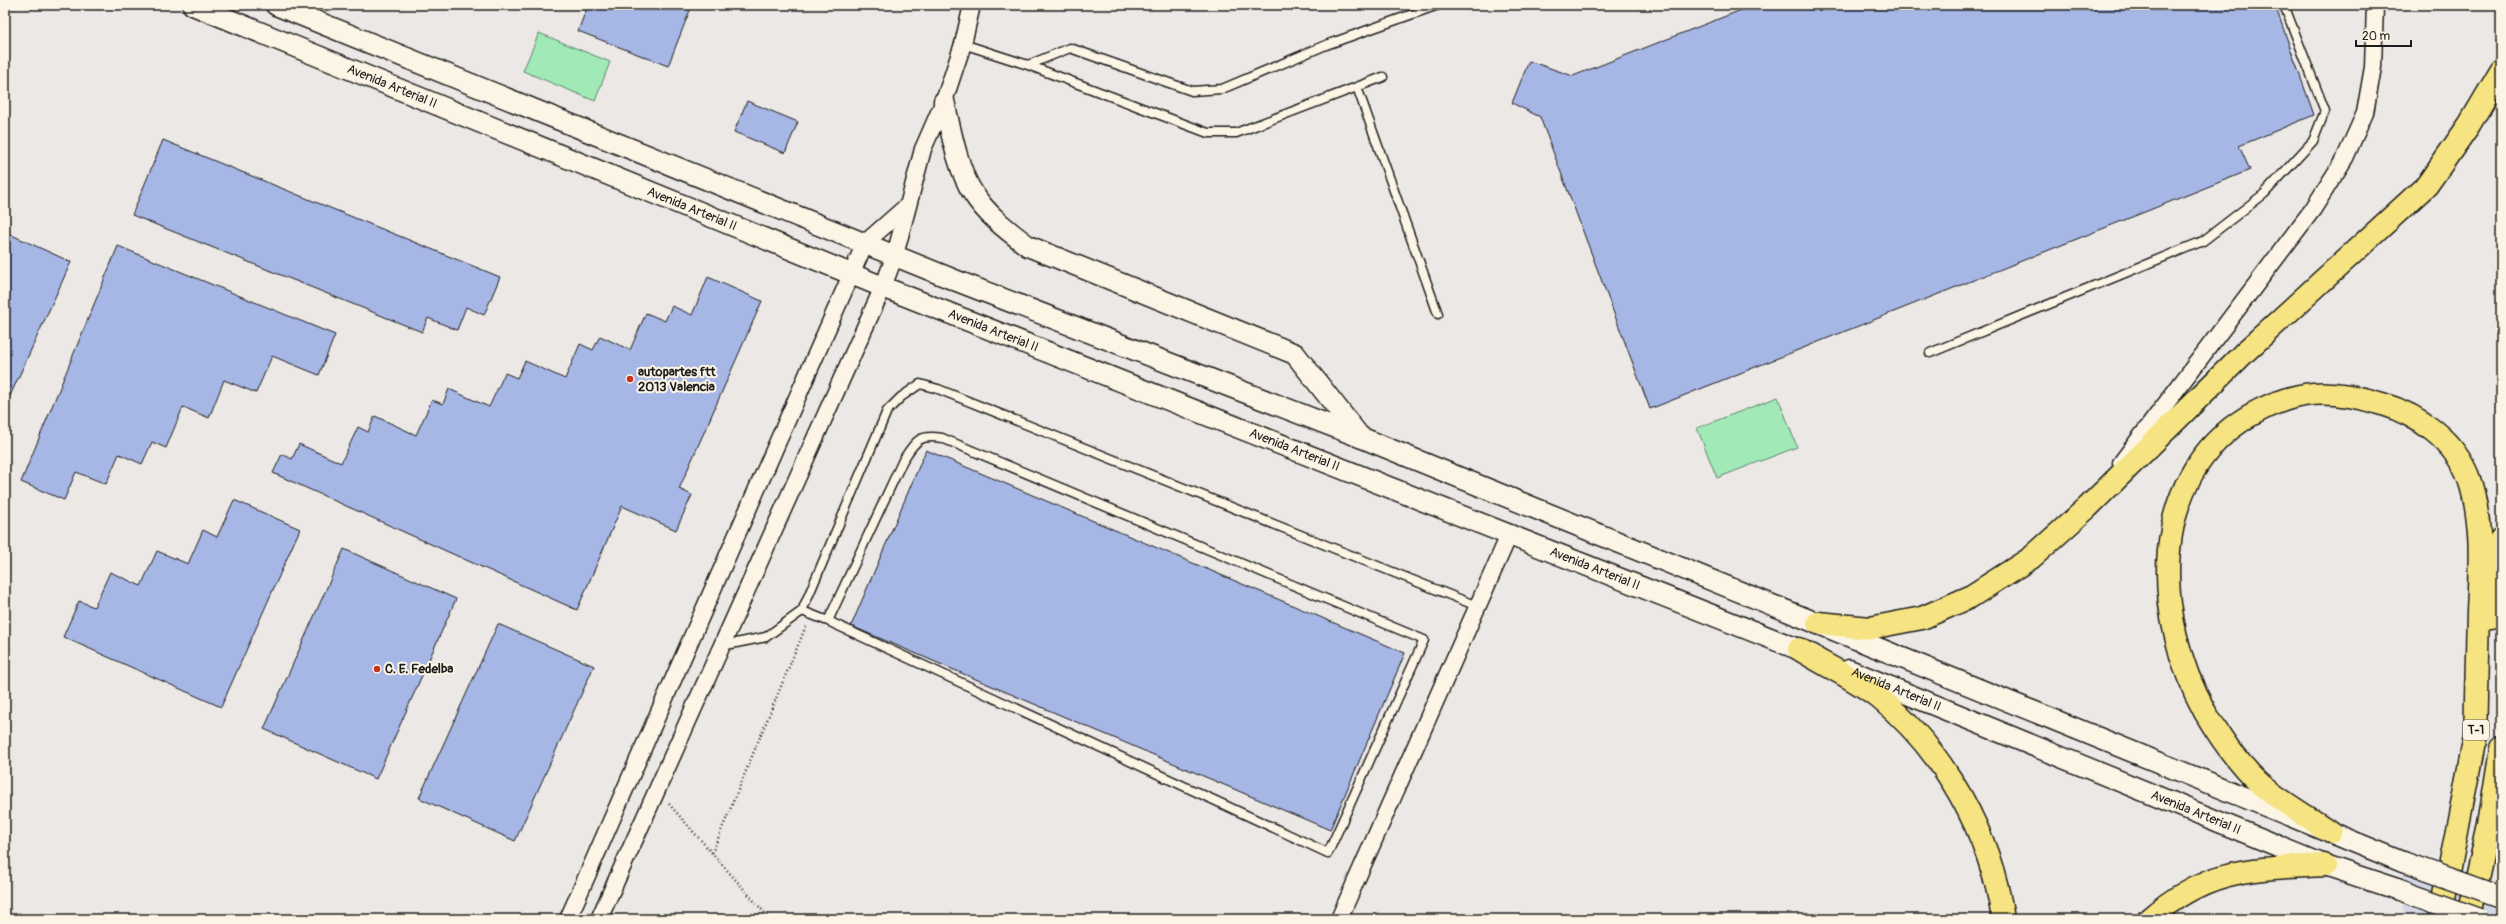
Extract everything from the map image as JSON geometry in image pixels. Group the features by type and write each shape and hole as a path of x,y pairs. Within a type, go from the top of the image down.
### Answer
{"highway":[{"path":"1818,624 1870,628 1922,618 1970,597 2031,558 2088,507 2246,351 2427,185 2469,125 2501,71"},
{"path":"2330,832 2258,783 2233,752 2206,712 2191,683 2179,648 2171,609 2167,571 2171,535 2179,500 2195,465 2228,428 2273,402 2299,395 2337,393 2399,409 2423,421 2451,447 2468,478 2480,540 2475,741"},
{"name":"T-1","path":"2440,919 2475,741 2501,539"},
{"path":"1799,649 1877,696 1908,725 1956,784 1982,841 2001,904 2003,919"},
{"name":"T-1","path":"2468,919 2489,824 2501,749"},
{"path":"2149,919 2174,899 2220,876 2244,870 2324,866"}],"street":[{"name":"Avenida Arterial II","path":"193,5 883,287 1510,533 1799,649 2324,866 2397,889 2480,919"},
{"path":"276,5 964,284 1360,437 2403,862 2501,897"},
{"path":"599,919 883,287 895,255 923,149 944,102 963,44 972,5"},
{"path":"2088,507 2313,209 2345,158 2365,113 2373,67 2375,5"},
{"path":"944,102 957,152 972,192 997,223 1028,246 1295,354 1360,437"},
{"path":"568,919 853,274 865,243 908,205"},
{"path":"1339,919 1510,533"}],"lane":[{"path":"1028,65 1070,48 1192,91 1222,88 1326,45 1438,5"},
{"path":"1930,353 2203,241 2264,194 2313,141 2325,111 2284,5"},
{"path":"963,44 1028,65 1208,133 1236,133 1383,77"},
{"path":"1357,87 1438,314"},
{"path":"721,646 766,637 802,611 887,411 901,396 920,384 953,395 1477,606"},
{"path":"802,611 828,621 1328,853 1424,640 942,438 928,436 915,442 904,460 828,621"}],"path":[{"path":"712,853 810,614"},
{"path":"657,790 770,919"}],"shaded area":[{"path":"2403,862 2501,896 2501,919 2403,919"}],"green space":[{"path":"539,33 610,62 595,101 523,71"},
{"path":"1778,397 1797,447 1717,478 1697,428"}],"building":[{"path":"588,5 692,5 668,66 578,31"},
{"path":"1754,5 2275,5 2314,115 2239,146 2250,170 1650,409 1540,117 1512,103 1529,61 1573,76"},
{"path":"747,101 798,122 785,153 734,132"},
{"path":"163,140 500,277 484,315 466,307 457,330 428,318 422,332 132,215"},
{"path":"5,232 71,262 5,407"},
{"path":"118,246 335,335 319,375 272,356 256,393 224,380 209,418 183,407 166,448 152,442 142,464 119,454 106,484 76,472 64,500 21,482"},
{"path":"708,277 762,301 679,489 692,495 676,530 622,506 577,610 273,473 282,454 292,459 299,444 341,463 358,427 368,432 375,416 416,435 432,400 443,404 449,389 489,407 505,373 517,378 525,361 565,379 580,344 593,350 600,336 630,350 646,313 665,321 672,306 692,315"},
{"path":"926,450 1405,653 1330,830 851,626"},
{"path":"234,500 300,529 221,707 63,637 79,601 94,607 110,572 141,586 157,551 188,564 203,530 217,537"},
{"path":"344,549 456,599 376,779 264,729"},
{"path":"498,624 594,666 515,841 419,798"}],"place":[{"name":"autopartes ftt 2013 Valencia","path":"630,379"},
{"name":"C. E. Fedelba","path":"377,669"}]}
